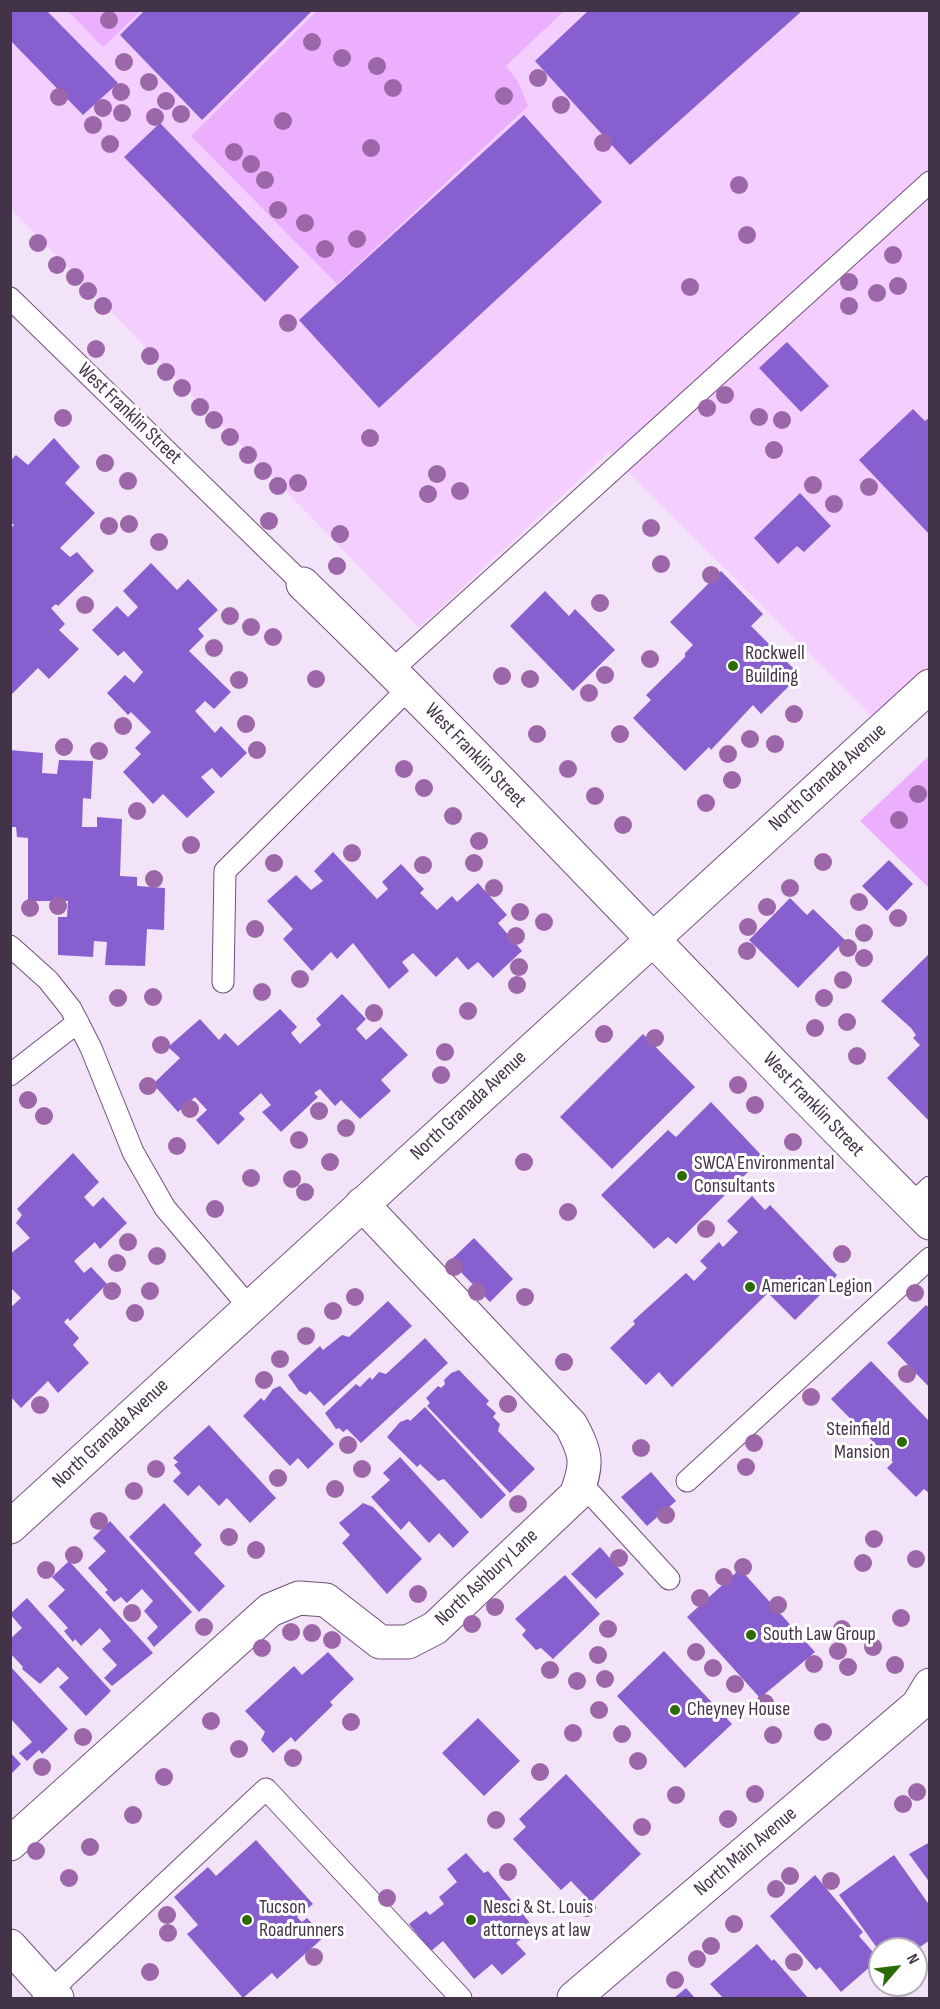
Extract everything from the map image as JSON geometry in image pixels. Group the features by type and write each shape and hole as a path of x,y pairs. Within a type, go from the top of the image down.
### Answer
{"street":[{"name":"West Franklin Street","path":"303,584 401,679 650,939 923,1205"},
{"name":"North Granada Avenue","path":"10,1527 650,939 930,686"},
{"name":"North Ashbury Lane","path":"10,1845 270,1610 299,1598 326,1600 380,1642 408,1642 435,1628 576,1495 585,1470 583,1453 571,1425 362,1204"},
{"name":"North Main Avenue","path":"574,1998 926,1697"},
{"path":"10,1946 50,1996"}],"lane":[{"path":"223,982 225,871 401,679 930,182"},
{"name":"West Franklin Street","path":"10,298 303,584"},
{"path":"10,946 48,980 71,1009 91,1048 134,1152 165,1208 250,1308"},
{"path":"10,1075 78,1023"},
{"path":"687,1481 930,1258"},
{"path":"580,1483 669,1579"},
{"path":"50,1996 266,1789 461,1998"}],"shaded area":[{"path":"318,10 564,11 506,66 518,82 528,106 337,284 191,136"},
{"path":"11,11 929,11 929,686 883,728 609,452 419,628 11,209"},
{"path":"68,11 141,11 103,47"},
{"path":"929,756 930,888 860,821"}],"building":[{"path":"10,10 46,10 118,83 83,115 10,40"},
{"path":"145,10 313,10 202,120 120,35"},
{"path":"589,10 803,10 630,165 535,61"},
{"path":"524,115 602,202 379,408 299,320"},
{"path":"160,123 299,267 265,302 124,157"},
{"path":"787,342 829,386 801,412 759,368"},
{"path":"913,409 925,421 930,417 930,535 859,460"},
{"path":"54,438 80,467 65,483 95,513 60,548 70,557 77,552 94,571 58,606 56,604 51,608 65,624 59,630 79,649 49,679 38,668 12,694 10,529 14,525 10,522 10,461 16,455 28,465"},
{"path":"800,493 831,526 804,552 797,546 778,564 754,538"},
{"path":"151,563 177,590 188,579 218,610 198,629 204,636 189,651 231,692 214,709 205,701 195,711 215,733 221,726 247,753 221,778 212,768 201,777 215,792 187,818 163,794 153,804 123,772 141,754 135,748 151,732 131,712 128,715 107,693 125,675 134,683 143,672 124,651 118,656 92,630 117,606 128,617 138,607 123,591"},
{"name":"Rockwell Building","path":"721,571 763,614 751,626 800,675 761,714 753,705 711,750 709,747 685,771 633,718 651,700 646,695 685,657 685,653 693,645 670,622"},
{"path":"545,591 569,616 575,609 615,650 573,691 510,626"},
{"path":"10,750 43,753 42,773 57,774 59,760 93,761 91,799 83,798 82,827 97,827 97,817 122,819 120,876 137,877 137,886 165,888 164,930 147,929 145,966 105,965 107,942 94,941 93,957 58,955 58,917 67,917 68,901 28,901 28,838 17,837 16,827 10,827"},
{"path":"333,852 377,899 388,889 382,882 401,864 424,889 420,893 437,910 452,896 457,902 478,883 507,915 498,923 522,951 493,978 478,962 468,970 457,957 436,977 413,953 402,962 409,971 389,989 353,943 337,959 331,952 312,971 283,939 293,929 267,901 296,875 311,890 323,881 314,871"},
{"path":"889,860 913,884 887,911 862,886"},
{"path":"790,898 807,915 813,909 845,940 798,988 749,940"},
{"path":"930,953 930,1122 887,1078 920,1045 913,1038 916,1035 911,1028 881,1001"},
{"path":"342,994 366,1019 356,1029 366,1040 381,1027 408,1055 381,1080 391,1091 360,1119 341,1100 335,1106 320,1089 314,1093 318,1097 281,1132 262,1112 271,1105 261,1093 239,1113 245,1119 218,1145 196,1120 207,1110 195,1097 178,1112 153,1084 180,1058 168,1047 200,1019 219,1040 225,1033 238,1046 280,1009 297,1027 291,1033 300,1044 321,1025 316,1019"},
{"path":"643,1034 695,1087 612,1169 560,1117"},
{"name":"SWCA Environmental Consultants","path":"711,1102 763,1157 676,1244 668,1237 654,1249 601,1195 668,1130 676,1137"},
{"path":"73,1153 99,1182 84,1197 93,1207 103,1197 127,1223 100,1249 95,1242 74,1261 84,1273 91,1267 107,1284 70,1321 68,1318 64,1322 79,1338 73,1345 89,1363 58,1393 48,1381 21,1408 10,1396 10,1308 21,1298 10,1287 10,1254 30,1238 16,1223 22,1215 17,1209"},
{"name":"American Legion","path":"752,1196 765,1210 770,1205 837,1275 834,1281 795,1320 768,1293 672,1387 659,1372 646,1385 610,1348 635,1324 633,1321 686,1273 694,1281 707,1268 700,1261 719,1242 723,1247 738,1232 727,1221"},
{"path":"474,1238 513,1279 490,1302 450,1261"},
{"path":"388,1301 412,1326 324,1406 310,1391 306,1395 299,1391 288,1375 320,1346 323,1350 342,1335 349,1337"},
{"name":"Steinfield Mansion","path":"926,1305 930,1308 930,1388 887,1343"},
{"path":"425,1338 448,1363 361,1443 347,1429 343,1432 339,1428 336,1429 325,1413 356,1384 360,1387 370,1377 372,1380 379,1372 386,1374"},
{"name":"Steinfield Mansion","path":"871,1361 930,1422 930,1494 924,1489 916,1497 887,1468 893,1462 831,1399"},
{"path":"459,1370 489,1401 486,1404 496,1413 493,1417 500,1424 498,1431 535,1469 510,1493 427,1406 430,1403 426,1398 438,1386 441,1388 445,1384 444,1380 451,1373"},
{"path":"280,1386 334,1444 308,1469 298,1458 290,1466 243,1416 261,1398 264,1401 273,1389"},
{"path":"425,1407 506,1495 481,1519 444,1479 438,1481 420,1464 417,1467 387,1437 400,1422 408,1419 410,1421"},
{"path":"209,1425 276,1498 250,1523 227,1498 219,1506 199,1485 188,1496 173,1481 181,1473 174,1465 178,1462 173,1458"},
{"path":"400,1457 469,1532 453,1548 439,1533 429,1543 409,1521 401,1530 371,1497 390,1480 383,1473"},
{"path":"651,1472 676,1501 647,1526 621,1497"},
{"path":"164,1503 202,1545 194,1553 225,1586 199,1612 129,1537"},
{"path":"363,1503 373,1507 422,1559 387,1594 342,1543 350,1535 339,1523"},
{"path":"110,1521 192,1612 154,1647 147,1638 158,1627 144,1611 153,1601 142,1589 127,1603 121,1597 114,1602 105,1592 108,1590 88,1568 106,1551 93,1538"},
{"path":"600,1547 624,1574 596,1599 571,1574"},
{"path":"69,1561 153,1653 112,1686 104,1678 117,1665 102,1649 111,1641 100,1628 81,1646 75,1639 73,1642 64,1631 68,1628 48,1606 65,1590 52,1577"},
{"name":"South Law Group","path":"740,1569 815,1652 760,1698 687,1617"},
{"path":"565,1575 600,1614 553,1659 541,1648 536,1650 522,1635 526,1630 515,1619"},
{"path":"27,1598 111,1691 86,1716 59,1687 69,1678 58,1667 40,1684 22,1669 23,1667 10,1653 10,1639 22,1628 10,1614"},
{"name":"Cheyney House","path":"664,1651 732,1724 685,1768 617,1696"},
{"path":"328,1652 354,1679 330,1702 333,1705 295,1742 291,1737 273,1753 261,1740 265,1732 245,1711 294,1666 302,1675"},
{"path":"10,1666 68,1729 42,1754 39,1750 27,1761 19,1753 32,1742 10,1718"},
{"path":"478,1718 520,1761 484,1796 442,1753"},
{"path":"10,1752 21,1764 10,1775"},
{"path":"566,1774 641,1854 591,1902 571,1881 561,1890 513,1839 526,1827 519,1819"},
{"name":"Tucson Roadrunners","path":"256,1840 313,1904 297,1917 302,1922 307,1918 324,1937 277,1979 272,1973 243,1998 187,1934 198,1925 174,1897 208,1867 216,1876"},
{"path":"930,1842 930,1883 909,1854"},
{"name":"Nesci & St. Louis attorneys at law","path":"466,1853 484,1873 488,1871 534,1928 516,1943 526,1954 502,1975 492,1964 474,1979 443,1941 431,1951 409,1924 426,1911 430,1915 444,1904 439,1897 457,1882 447,1869"},
{"path":"894,1855 930,1906 930,1940 928,1941 928,1937 869,1937 839,1895"},
{"path":"815,1875 863,1932 859,1936 868,1946 868,1969 841,1992 820,1967 816,1970 770,1916"},
{"path":"757,1944 772,1961 774,1959 808,1998 723,1998 710,1984"},
{"path":"686,1988 695,1998 674,1998"}],"place":[{"name":"Rockwell Building","path":"733,666"},
{"name":"SWCA Environmental Consultants","path":"682,1176"},
{"name":"American Legion","path":"750,1287"},
{"name":"Steinfield Mansion","path":"902,1442"},
{"name":"South Law Group","path":"751,1635"},
{"name":"Cheyney House","path":"675,1710"},
{"name":"Tucson Roadrunners","path":"247,1920"},
{"name":"Nesci & St. Louis attorneys at law","path":"471,1920"}]}
